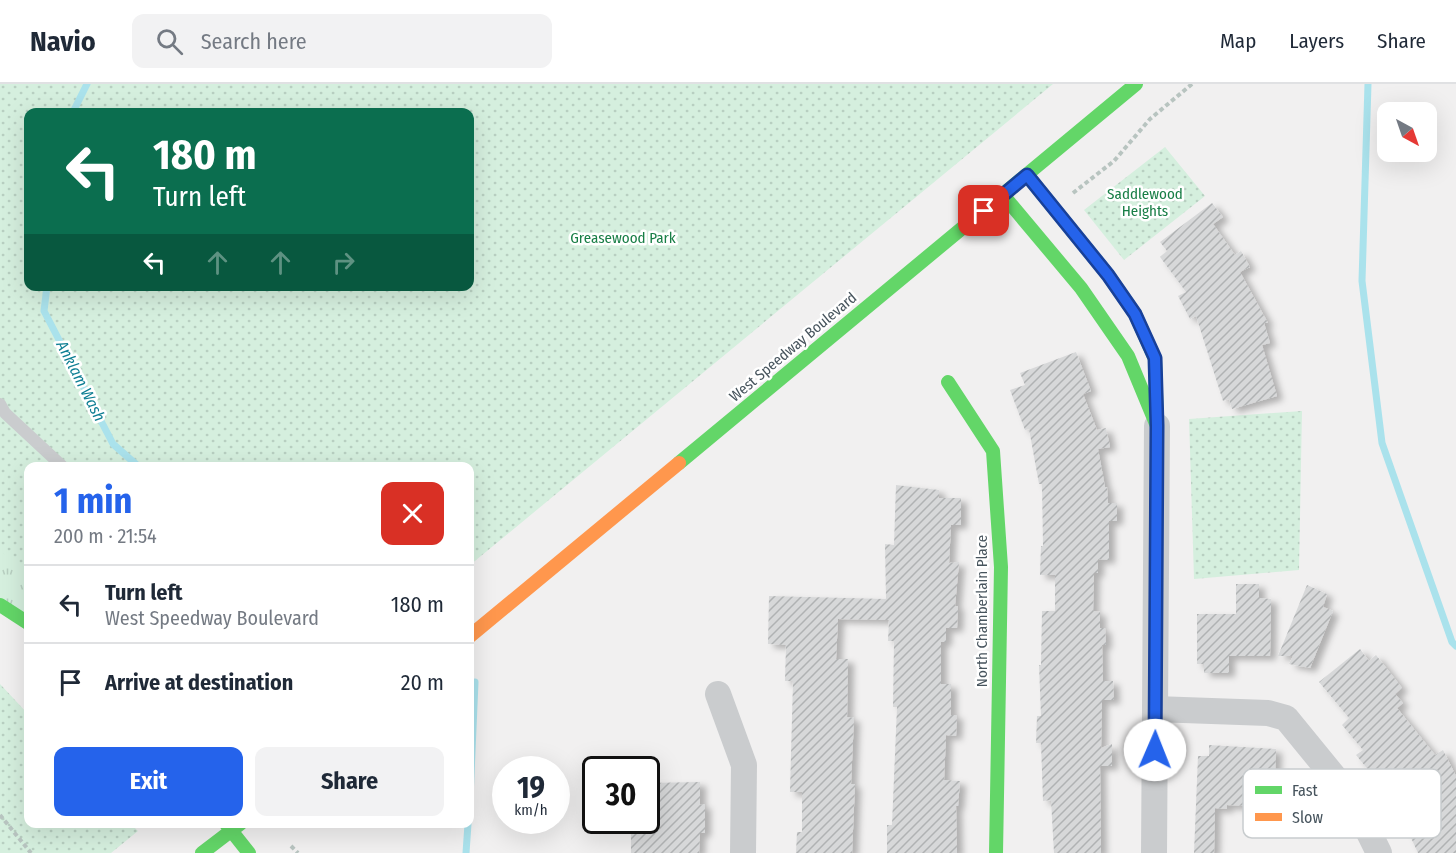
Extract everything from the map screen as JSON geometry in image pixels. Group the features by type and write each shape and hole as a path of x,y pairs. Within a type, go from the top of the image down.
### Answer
{"street":[{"name":"West Speedway Boulevard","path":"474,633 1136,84"},
{"path":"1027,175 1108,275 1135,314 1155,358 1157,426 1154,853"},
{"path":"1003,195 1081,288 1128,356 1157,426"},
{"name":"North Chamberlain Place","path":"948,382 993,450 1001,567 996,853"},
{"path":"0,605 24,620"},
{"path":"718,694 744,765 743,853"},
{"path":"1155,709 1268,712 1288,715 1329,769"},
{"path":"202,853 230,828"},
{"path":"233,828 249,853"},
{"path":"1371,838 1378,853"}],"lane":[{"path":"0,404 5,413 58,462"}],"path":[{"path":"1054,208 1114,161 1150,119 1192,84"},
{"path":"0,815 31,853"},
{"path":"291,846 297,853"}],"green space":[{"name":"Greasewood Park","path":"0,84 1053,84 474,562 474,462 24,462 24,567 0,551"},
{"name":"Saddlewood Heights","path":"1165,147 1205,196 1124,260 1084,210"},
{"path":"1302,411 1299,570 1194,579 1189,419"},
{"path":"0,455 24,482 24,628 0,613"},
{"path":"0,684 24,710 24,828 135,828 138,831 111,853 0,853"}],"building":[{"path":"1212,203 1223,217 1213,224 1235,255 1241,251 1250,267 1240,272 1268,323 1264,323 1270,343 1262,345 1277,396 1232,409 1229,399 1223,401 1196,316 1190,319 1178,296 1186,292 1160,257 1167,251 1160,242"},
{"path":"1076,352 1091,391 1083,394 1097,430 1106,428 1110,447 1098,449 1105,487 1107,487 1108,503 1117,503 1117,521 1109,521 1109,560 1098,559 1098,573 1094,573 1093,611 1100,612 1100,628 1105,628 1106,645 1102,645 1103,681 1113,681 1114,700 1102,700 1101,748 1112,744 1112,766 1100,766 1101,853 1054,853 1051,800 1043,801 1041,743 1036,743 1037,716 1041,716 1039,665 1041,665 1042,611 1055,611 1055,575 1040,575 1041,546 1043,546 1042,484 1039,484 1029,429 1025,430 1010,390 1025,385 1020,373"},
{"path":"896,485 939,490 939,498 961,498 961,525 951,525 949,563 959,562 955,606 958,606 957,628 946,628 946,642 941,642 941,684 951,684 951,715 957,715 956,736 946,735 944,780 960,781 958,806 956,806 957,853 887,853 887,825 892,825 897,707 893,707 894,641 888,641 889,620 838,619 836,659 848,659 847,717 854,718 851,784 855,784 852,853 796,853 797,832 802,832 802,792 790,792 793,681 785,681 786,645 768,644 769,596 886,599 885,544 894,545"},
{"path":"1236,584 1259,584 1259,598 1271,599 1270,656 1229,656 1229,673 1204,673 1204,664 1197,664 1197,614 1236,614"},
{"path":"1307,585 1327,594 1323,607 1333,611 1310,668 1289,664 1293,656 1278,656"},
{"path":"1360,649 1369,661 1376,655 1402,688 1395,694 1403,703 1397,708 1435,755 1443,750 1456,776 1456,853 1418,853 1411,838 1441,838 1441,769 1367,769 1356,755 1363,750 1342,725 1349,718 1319,682"},
{"path":"1209,745 1276,749 1275,769 1243,769 1243,806 1227,805 1227,809 1215,808 1214,853 1194,853 1198,756 1209,756"},
{"path":"700,782 700,805 705,804 705,833 700,833 699,853 631,853 631,834 660,834 660,783"}],"waterway":[{"name":"Anklam Wash","path":"75,108 87,84"},
{"path":"1368,84 1362,281 1382,443 1452,642 1456,646"},
{"name":"Anklam Wash","path":"46,291 44,311 113,444 133,462"},
{"name":"Anklam Wash","path":"474,705 475,682"},
{"name":"Anklam Wash","path":"466,853 468,828"}],"traffic: fast":[{"path":"679,463 1136,84"},
{"path":"1003,195 1081,288 1128,356 1157,426 1155,359 1135,314 1108,275 1027,175"},
{"path":"948,382 993,451 1001,567 996,853"},
{"path":"0,605 24,620"},
{"path":"229,828 249,853"},
{"path":"202,853 235,828"}],"traffic: slow":[{"path":"474,633 679,463"}],"route":[{"path":"984,211 1027,175 1108,275 1135,314 1155,358 1157,426 1155,750"}]}
